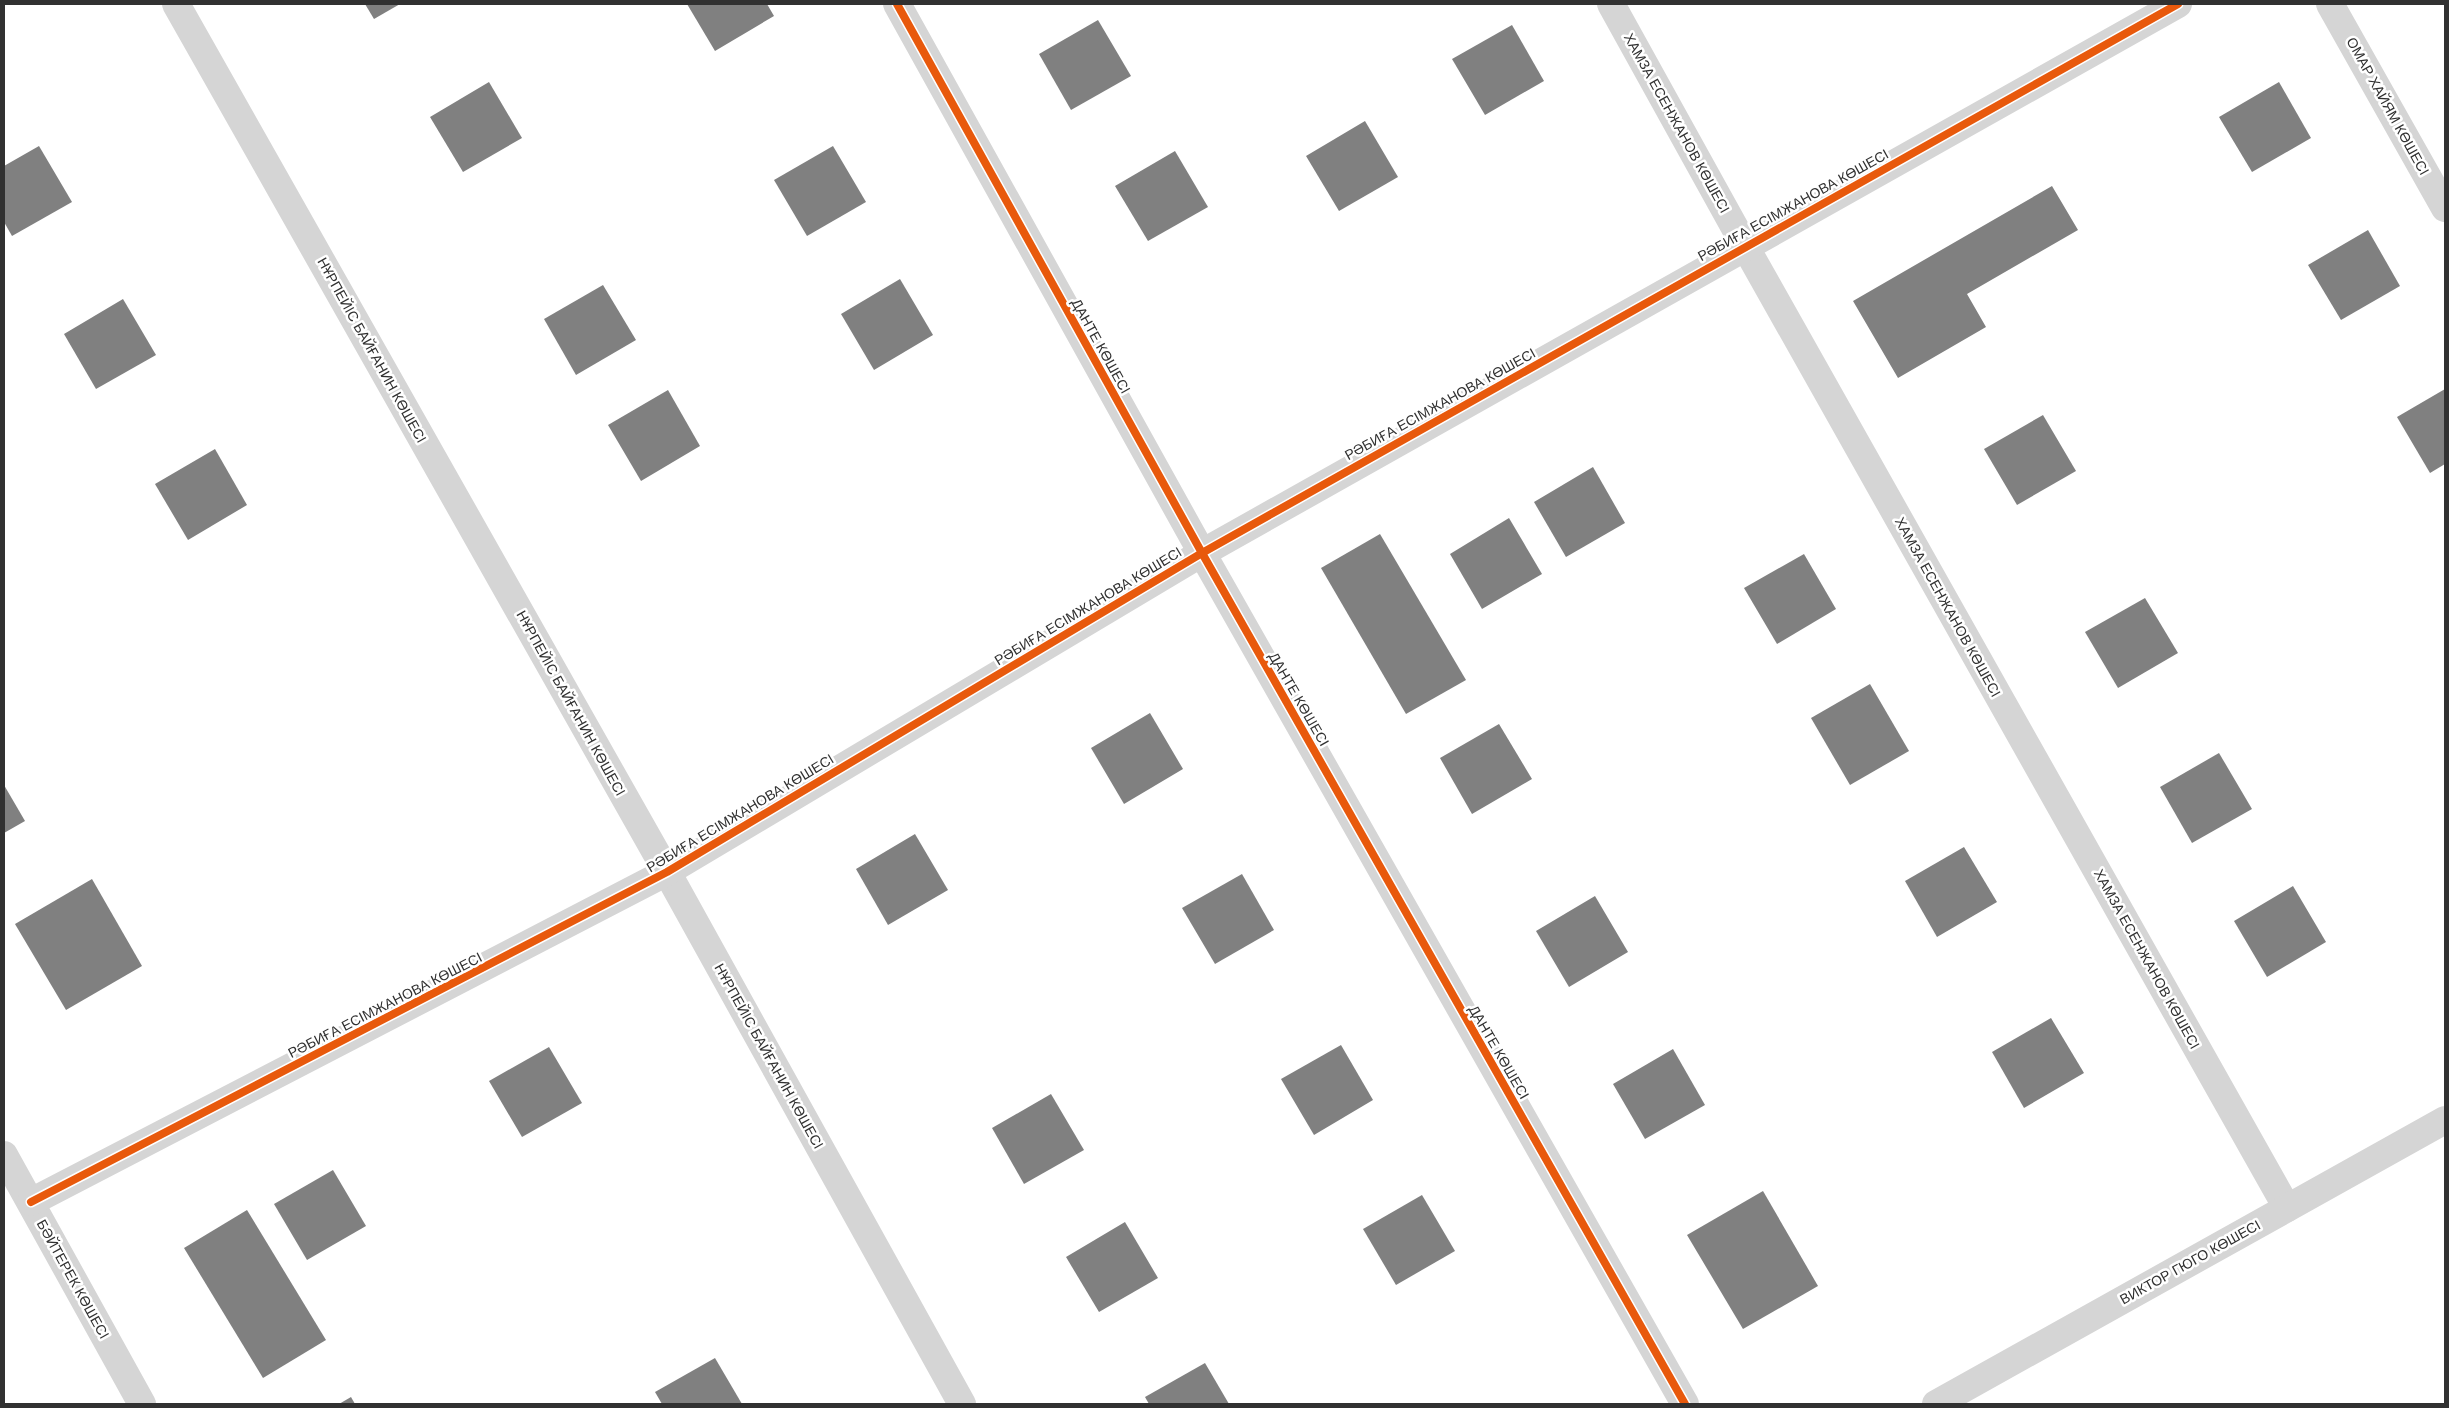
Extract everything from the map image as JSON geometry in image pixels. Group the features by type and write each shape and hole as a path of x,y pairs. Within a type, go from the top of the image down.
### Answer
{"street":[{"name":"НҰРПЕЙІС БАЙҒАНИН КӨШЕСІ","path":"176,4 667,872 962,1404"},
{"name":"ДАНТЕ КӨШЕСІ","path":"897,4 1202,553 1685,1404"},
{"name":"ХАМЗА ЕСЕНЖАНОВ КӨШЕСІ","path":"1612,4 1745,246 2287,1208"},
{"name":"РӘБИҒА ЕСІМЖАНОВА КӨШЕСІ","path":"31,1202 667,872 1202,553 2178,4"},
{"name":"ОМАР ХАЙЯМ КӨШЕСІ","path":"2330,4 2445,208"},
{"name":"ВИКТОР ГЮГО КӨШЕСІ","path":"1936,1404 2445,1120"},
{"name":"БӘЙТЕРЕК КӨШЕСІ","path":"4,1155 142,1404"}],"building":[{"path":"365,4 400,4 374,19"},
{"path":"687,4 767,4 774,16 715,51"},
{"path":"1098,20 1131,76 1071,110 1039,54"},
{"path":"1512,25 1544,81 1485,115 1452,59"},
{"path":"489,82 522,138 463,172 430,117"},
{"path":"2279,82 2311,138 2252,172 2219,117"},
{"path":"1365,121 1398,177 1339,211 1306,156"},
{"path":"39,146 72,202 12,236 4,222 4,166"},
{"path":"833,146 866,202 807,236 774,180"},
{"path":"1175,151 1208,207 1148,241 1115,186"},
{"path":"2052,186 2078,230 1967,294 1986,327 1898,378 1853,301"},
{"path":"2368,230 2400,286 2341,320 2308,265"},
{"path":"900,279 933,335 874,370 841,314"},
{"path":"603,285 636,340 576,375 544,319"},
{"path":"123,299 156,355 96,389 64,334"},
{"path":"2445,389 2445,464 2430,473 2397,417"},
{"path":"668,390 700,446 641,481 608,425"},
{"path":"2043,415 2076,471 2017,505 1984,449"},
{"path":"215,449 247,505 188,540 155,484"},
{"path":"1593,467 1625,523 1566,557 1534,502"},
{"path":"1509,518 1542,574 1482,609 1450,554"},
{"path":"1380,534 1466,680 1406,714 1321,568"},
{"path":"1804,554 1836,609 1777,644 1744,588"},
{"path":"2145,598 2178,653 2118,688 2085,632"},
{"path":"1870,684 1909,751 1850,785 1811,718"},
{"path":"1150,713 1183,769 1124,804 1091,748"},
{"path":"1499,724 1532,779 1472,814 1440,758"},
{"path":"2219,753 2252,809 2192,843 2160,787"},
{"path":"4,785 25,821 4,833"},
{"path":"915,834 948,890 888,925 856,869"},
{"path":"1964,847 1997,902 1937,937 1905,881"},
{"path":"1242,874 1274,930 1215,964 1182,908"},
{"path":"92,879 142,966 66,1010 15,924"},
{"path":"2293,886 2326,942 2267,977 2234,921"},
{"path":"1595,896 1628,952 1569,987 1536,931"},
{"path":"2051,1018 2084,1073 2024,1108 1992,1052"},
{"path":"1341,1045 1373,1100 1314,1135 1281,1079"},
{"path":"549,1047 582,1103 522,1137 489,1081"},
{"path":"1673,1049 1705,1105 1645,1139 1613,1084"},
{"path":"1051,1094 1084,1150 1024,1184 992,1128"},
{"path":"333,1170 366,1226 307,1260 274,1204"},
{"path":"1763,1191 1818,1286 1743,1329 1687,1235"},
{"path":"1422,1195 1455,1251 1396,1285 1363,1229"},
{"path":"247,1210 326,1340 263,1378 184,1248"},
{"path":"1125,1222 1158,1278 1099,1312 1066,1257"},
{"path":"715,1358 742,1404 662,1404 655,1392"},
{"path":"1205,1363 1229,1404 1149,1404 1145,1397"},
{"path":"351,1397 355,1404 339,1404"}],"cycle path":[{"path":"897,4 1202,553 1685,1404"},
{"path":"31,1202 667,872 1202,553 2178,4"}]}
